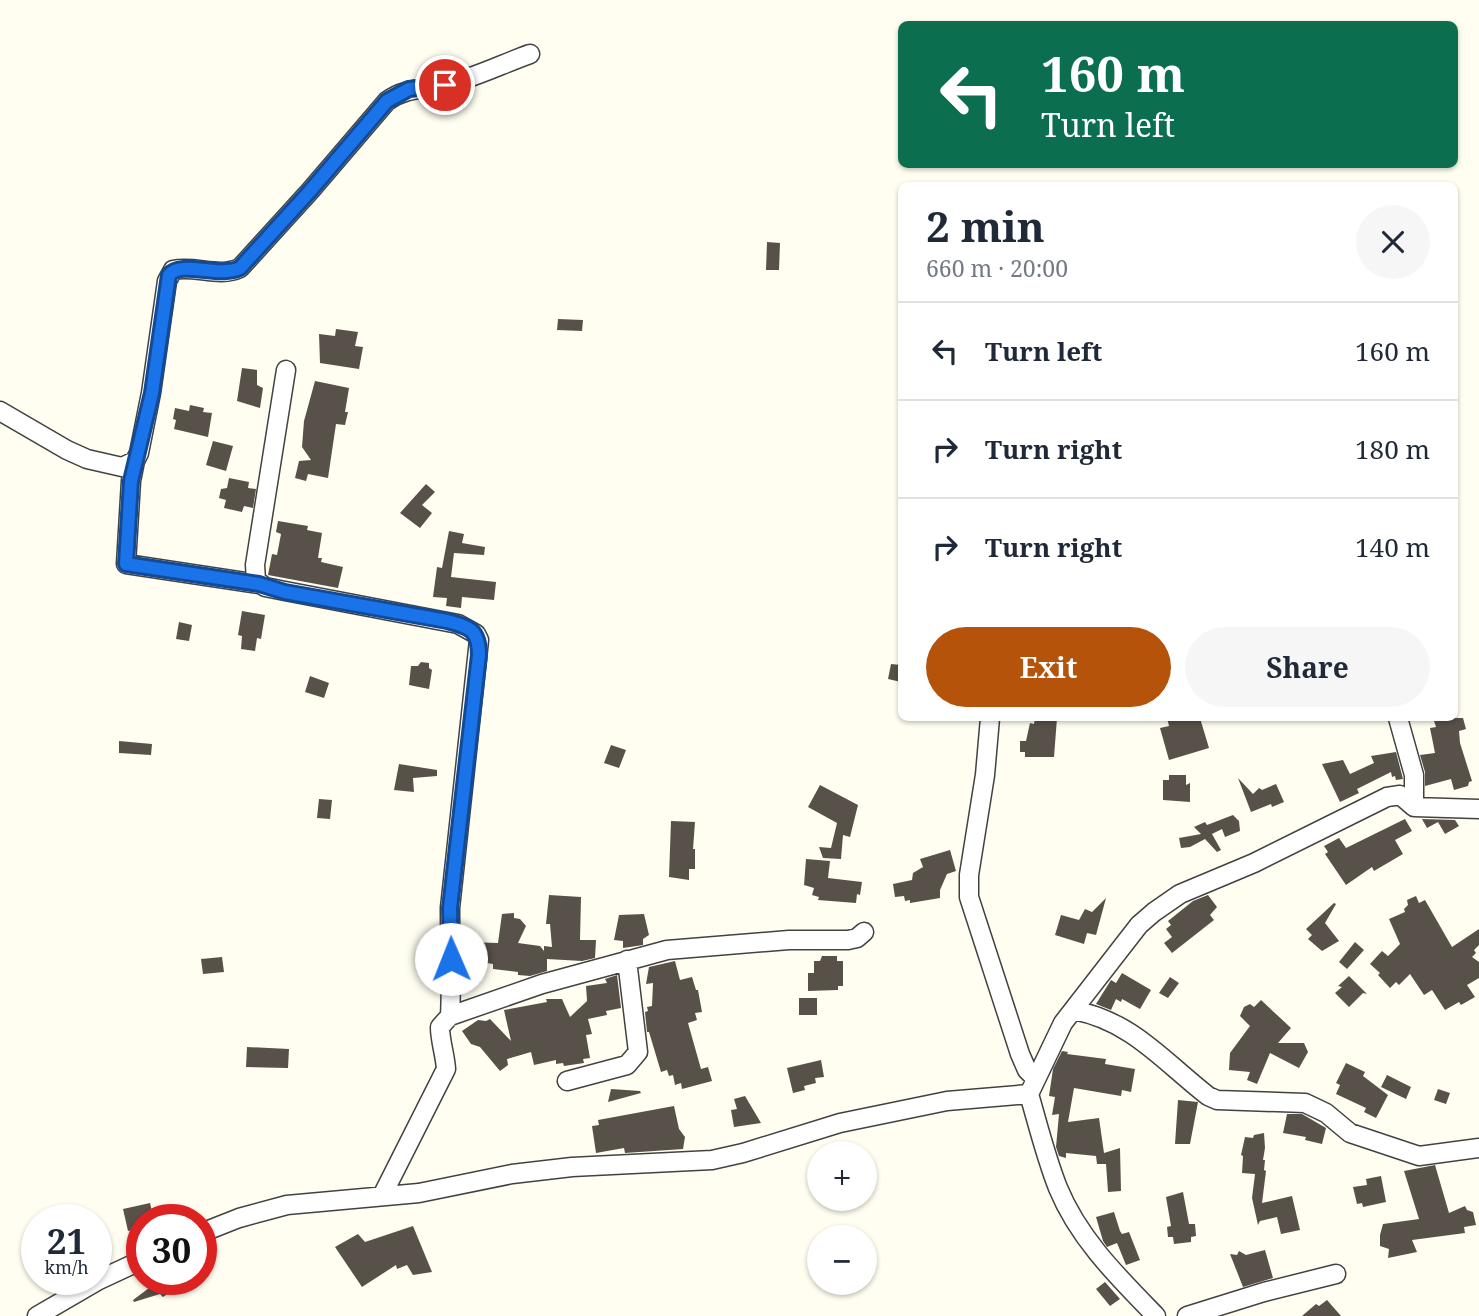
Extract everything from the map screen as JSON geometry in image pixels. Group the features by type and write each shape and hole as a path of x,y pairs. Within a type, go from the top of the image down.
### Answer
{"street":[{"path":"450,1016 450,908 479,640 476,634 458,624 285,592 259,584 126,564 131,481 152,393 167,281 173,270 181,268 225,272 240,268 387,101 397,93 445,85 530,54"},
{"path":"259,584 255,565 286,369"},
{"path":"0,411 76,455 122,467 135,461"},
{"path":"990,721 985,775 968,875 969,897 1027,1070 1058,1187 1069,1210 1108,1267 1156,1316"},
{"path":"1399,721 1414,775 1414,807"},
{"path":"1032,1087 1063,1023 1139,925 1180,894 1254,863 1387,797 1400,795 1414,807 1479,809"},
{"path":"382,1196 446,1069 440,1042 440,1027 450,1016 542,984 667,950 789,940 848,940 864,932"},
{"path":"567,1081 627,1065 638,1052 627,960"},
{"path":"1073,1010 1115,1022 1143,1041 1217,1101 1305,1103 1326,1113 1350,1132 1419,1156 1479,1148"},
{"path":"217,1227 287,1205 446,1189 512,1174 572,1167 712,1160 840,1123 1032,1087"},
{"path":"37,1316 126,1267"},
{"path":"1187,1316 1264,1292 1336,1274"}],"building":[{"path":"767,242 780,243 779,270 766,270"},
{"path":"558,319 583,320 582,331 557,330"},
{"path":"336,329 358,332 355,346 363,347 359,369 320,363 319,334 335,336"},
{"path":"242,368 257,370 257,385 263,388 260,408 237,401"},
{"path":"315,381 349,388 345,412 348,412 345,425 336,424 328,478 308,474 306,481 295,478 299,461 311,460 302,447 304,421"},
{"path":"190,405 204,408 203,412 212,413 208,437 174,429 175,408 189,411"},
{"path":"213,441 233,446 226,471 206,465"},
{"path":"229,478 249,482 248,488 256,489 253,508 244,506 242,512 224,508 226,500 219,498 221,489 227,488"},
{"path":"426,484 435,492 422,505 432,513 420,528 400,513"},
{"path":"278,521 308,526 307,530 322,533 318,558 322,558 321,562 343,567 338,588 268,575 272,554 277,555 281,534 276,532"},
{"path":"449,531 464,534 462,543 485,547 484,555 454,553 451,577 496,582 494,600 462,597 461,608 446,606 447,598 433,597 437,567 442,568"},
{"path":"242,611 265,615 261,639 257,638 255,651 241,649 242,636 238,635"},
{"path":"179,622 192,625 189,641 176,639"},
{"path":"421,662 429,663 432,670 429,689 409,685 411,666 418,666"},
{"path":"891,664 898,665 898,681 888,679"},
{"path":"310,676 329,683 324,698 305,692"},
{"path":"1458,718 1463,718 1466,729 1459,731 1472,781 1468,786 1454,790 1451,779 1425,786 1425,772 1420,755 1435,753 1430,728 1436,727 1434,721 1458,721"},
{"path":"1034,721 1057,721 1054,757 1025,757 1025,752 1020,752 1020,741 1026,741 1030,723 1034,724"},
{"path":"1168,721 1201,721 1209,748 1169,760 1160,728 1169,726"},
{"path":"119,741 152,744 151,755 119,753"},
{"path":"611,745 626,750 619,768 604,763"},
{"path":"1396,752 1403,779 1396,780 1391,772 1357,789 1359,793 1340,802 1322,764 1343,760 1350,774 1374,763 1371,756"},
{"path":"399,764 437,770 437,776 413,778 414,792 394,790"},
{"path":"1169,775 1186,775 1186,785 1190,783 1190,802 1163,800 1163,780 1169,780"},
{"path":"1238,778 1253,794 1259,788 1262,790 1276,784 1284,802 1251,812"},
{"path":"820,785 858,805 850,837 843,835 841,859 823,858 819,847 831,848 837,823 808,807"},
{"path":"319,799 332,800 330,819 317,818"},
{"path":"1233,815 1239,821 1240,831 1225,837 1222,829 1212,834 1221,850 1217,852 1205,839 1190,847 1181,848 1179,838 1201,834 1194,827"},
{"path":"1405,819 1412,831 1395,840 1403,854 1374,871 1372,867 1346,885 1325,854 1328,852 1324,846 1339,838 1346,848"},
{"path":"1422,819 1455,820 1459,826 1445,834 1438,822 1427,828"},
{"path":"671,821 695,822 695,869 689,869 689,880 669,877"},
{"path":"950,850 956,871 947,874 940,890 940,898 910,903 910,900 905,901 904,896 895,897 893,884 912,880 913,873 923,867 920,859"},
{"path":"806,859 830,861 828,878 862,882 856,903 818,900 819,897 812,895 814,888 804,885"},
{"path":"549,895 581,897 580,940 596,940 595,958 582,961 547,959 547,971 530,976 493,969 493,964 487,963 487,958 464,954 465,942 498,943 502,914 514,913 514,918 520,919 526,926 518,943 540,946 544,951 544,946 552,947 550,924 546,924"},
{"path":"1208,895 1217,907 1210,915 1214,920 1172,953 1164,943 1172,937 1166,929 1171,925 1168,921 1193,901"},
{"path":"1416,896 1419,903 1425,900 1452,947 1479,929 1479,945 1472,957 1479,962 1479,978 1467,985 1475,997 1461,1005 1459,1002 1445,1010 1432,990 1424,995 1410,974 1399,985 1396,982 1390,988 1370,964 1382,951 1388,956 1400,944 1389,919 1405,912 1407,900"},
{"path":"1106,898 1096,935 1087,933 1084,944 1055,935 1061,915 1079,920 1085,909 1092,912"},
{"path":"1336,904 1325,923 1339,941 1322,951 1308,939 1312,935 1306,929"},
{"path":"644,914 649,935 643,939 643,945 623,948 623,941 614,940 619,915"},
{"path":"1355,942 1364,950 1347,969 1339,962"},
{"path":"822,956 837,956 837,961 843,961 843,986 838,986 838,990 808,991 808,973 814,973 814,961 820,961"},
{"path":"222,957 224,972 203,974 201,959"},
{"path":"675,961 680,980 692,977 698,990 702,1012 695,1013 697,1020 688,1023 701,1069 708,1067 712,1081 682,1089 681,1083 675,1085 673,1075 669,1076 667,1070 661,1072 647,1032 645,1012 648,1011 647,1007 652,1006 653,983 646,984 649,967"},
{"path":"1122,973 1151,990 1140,1009 1122,999 1121,1002 1116,999 1111,1010 1096,1004 1111,980 1116,983"},
{"path":"617,975 621,1008 606,1011 607,1015 588,1019 592,1034 586,1035 590,1058 583,1059 584,1063 564,1066 563,1063 556,1064 556,1060 534,1065 531,1052 507,1059 508,1065 500,1071 480,1047 471,1044 462,1031 478,1020 490,1019 511,1041 504,1010 547,1002 546,999 562,999 570,1017 587,1001 586,986 607,983 605,979"},
{"path":"1349,976 1367,994 1363,993 1349,1007 1335,993 1342,987 1338,986"},
{"path":"1170,977 1179,983 1168,998 1159,993"},
{"path":"799,998 817,998 817,1015 799,1015"},
{"path":"1261,1000 1291,1028 1278,1043 1304,1043 1308,1052 1299,1068 1270,1053 1257,1084 1247,1080 1250,1072 1229,1070 1230,1053 1250,1026 1240,1016 1244,1007 1250,1004 1254,1007"},
{"path":"247,1047 289,1049 288,1068 246,1067"},
{"path":"1062,1051 1106,1059 1105,1064 1135,1069 1131,1092 1122,1090 1121,1096 1074,1088 1068,1122 1099,1118 1104,1153 1120,1148 1121,1191 1108,1192 1106,1164 1097,1164 1096,1156 1066,1153 1066,1158 1059,1156 1056,1147 1059,1114 1052,1115 1055,1097 1049,1096 1053,1069"},
{"path":"821,1060 824,1077 815,1078 816,1083 793,1093 787,1068"},
{"path":"1346,1063 1365,1072 1363,1076 1388,1095 1376,1118 1364,1112 1366,1108 1336,1094 1340,1085 1336,1083"},
{"path":"1387,1075 1411,1087 1406,1099 1381,1087"},
{"path":"611,1089 640,1091 641,1093 608,1102"},
{"path":"1438,1089 1450,1093 1446,1104 1434,1100"},
{"path":"745,1096 761,1123 734,1127 731,1110 737,1109 734,1099"},
{"path":"1178,1100 1198,1102 1190,1144 1175,1144"},
{"path":"674,1106 679,1129 685,1137 683,1149 625,1153 624,1148 596,1153 592,1126 599,1125 598,1120"},
{"path":"1287,1114 1302,1114 1326,1128 1322,1144 1305,1140 1306,1137 1283,1133"},
{"path":"1264,1133 1263,1160 1266,1171 1262,1203 1292,1196 1300,1230 1281,1234 1277,1217 1260,1221 1258,1225 1252,1198 1255,1174 1242,1173 1241,1155 1245,1137 1253,1138 1254,1135"},
{"path":"1435,1165 1449,1213 1465,1206 1473,1212 1476,1225 1464,1227 1465,1233 1412,1240 1417,1252 1388,1258 1389,1249 1380,1246 1383,1224 1419,1219 1404,1171"},
{"path":"1381,1176 1386,1202 1363,1207 1362,1203 1357,1204 1353,1187 1367,1185 1366,1179"},
{"path":"1183,1192 1189,1224 1195,1224 1196,1236 1191,1237 1191,1242 1174,1244 1173,1237 1168,1237 1167,1227 1171,1226 1166,1197"},
{"path":"1114,1212 1120,1231 1122,1234 1129,1232 1140,1260 1126,1265 1117,1243 1107,1247 1103,1241 1096,1217"},
{"path":"413,1226 432,1272 413,1275 407,1265 397,1269 396,1265 362,1287 335,1247 358,1234 365,1242"},
{"path":"1265,1250 1273,1278 1243,1287 1230,1254 1237,1255 1239,1251 1246,1255"},
{"path":"1105,1282 1120,1299 1110,1306 1096,1289"},
{"path":"140,1295 157,1295 134,1302"},
{"path":"1327,1300 1341,1316 1302,1316 1316,1304 1319,1306"}],"route":[{"path":"445,85 409,89 397,93 387,101 240,268 225,272 181,268 173,270 169,275 152,393 131,481 126,564 259,584 285,592 447,621 468,627 476,634 479,640 479,655 450,908 451,959"}]}
